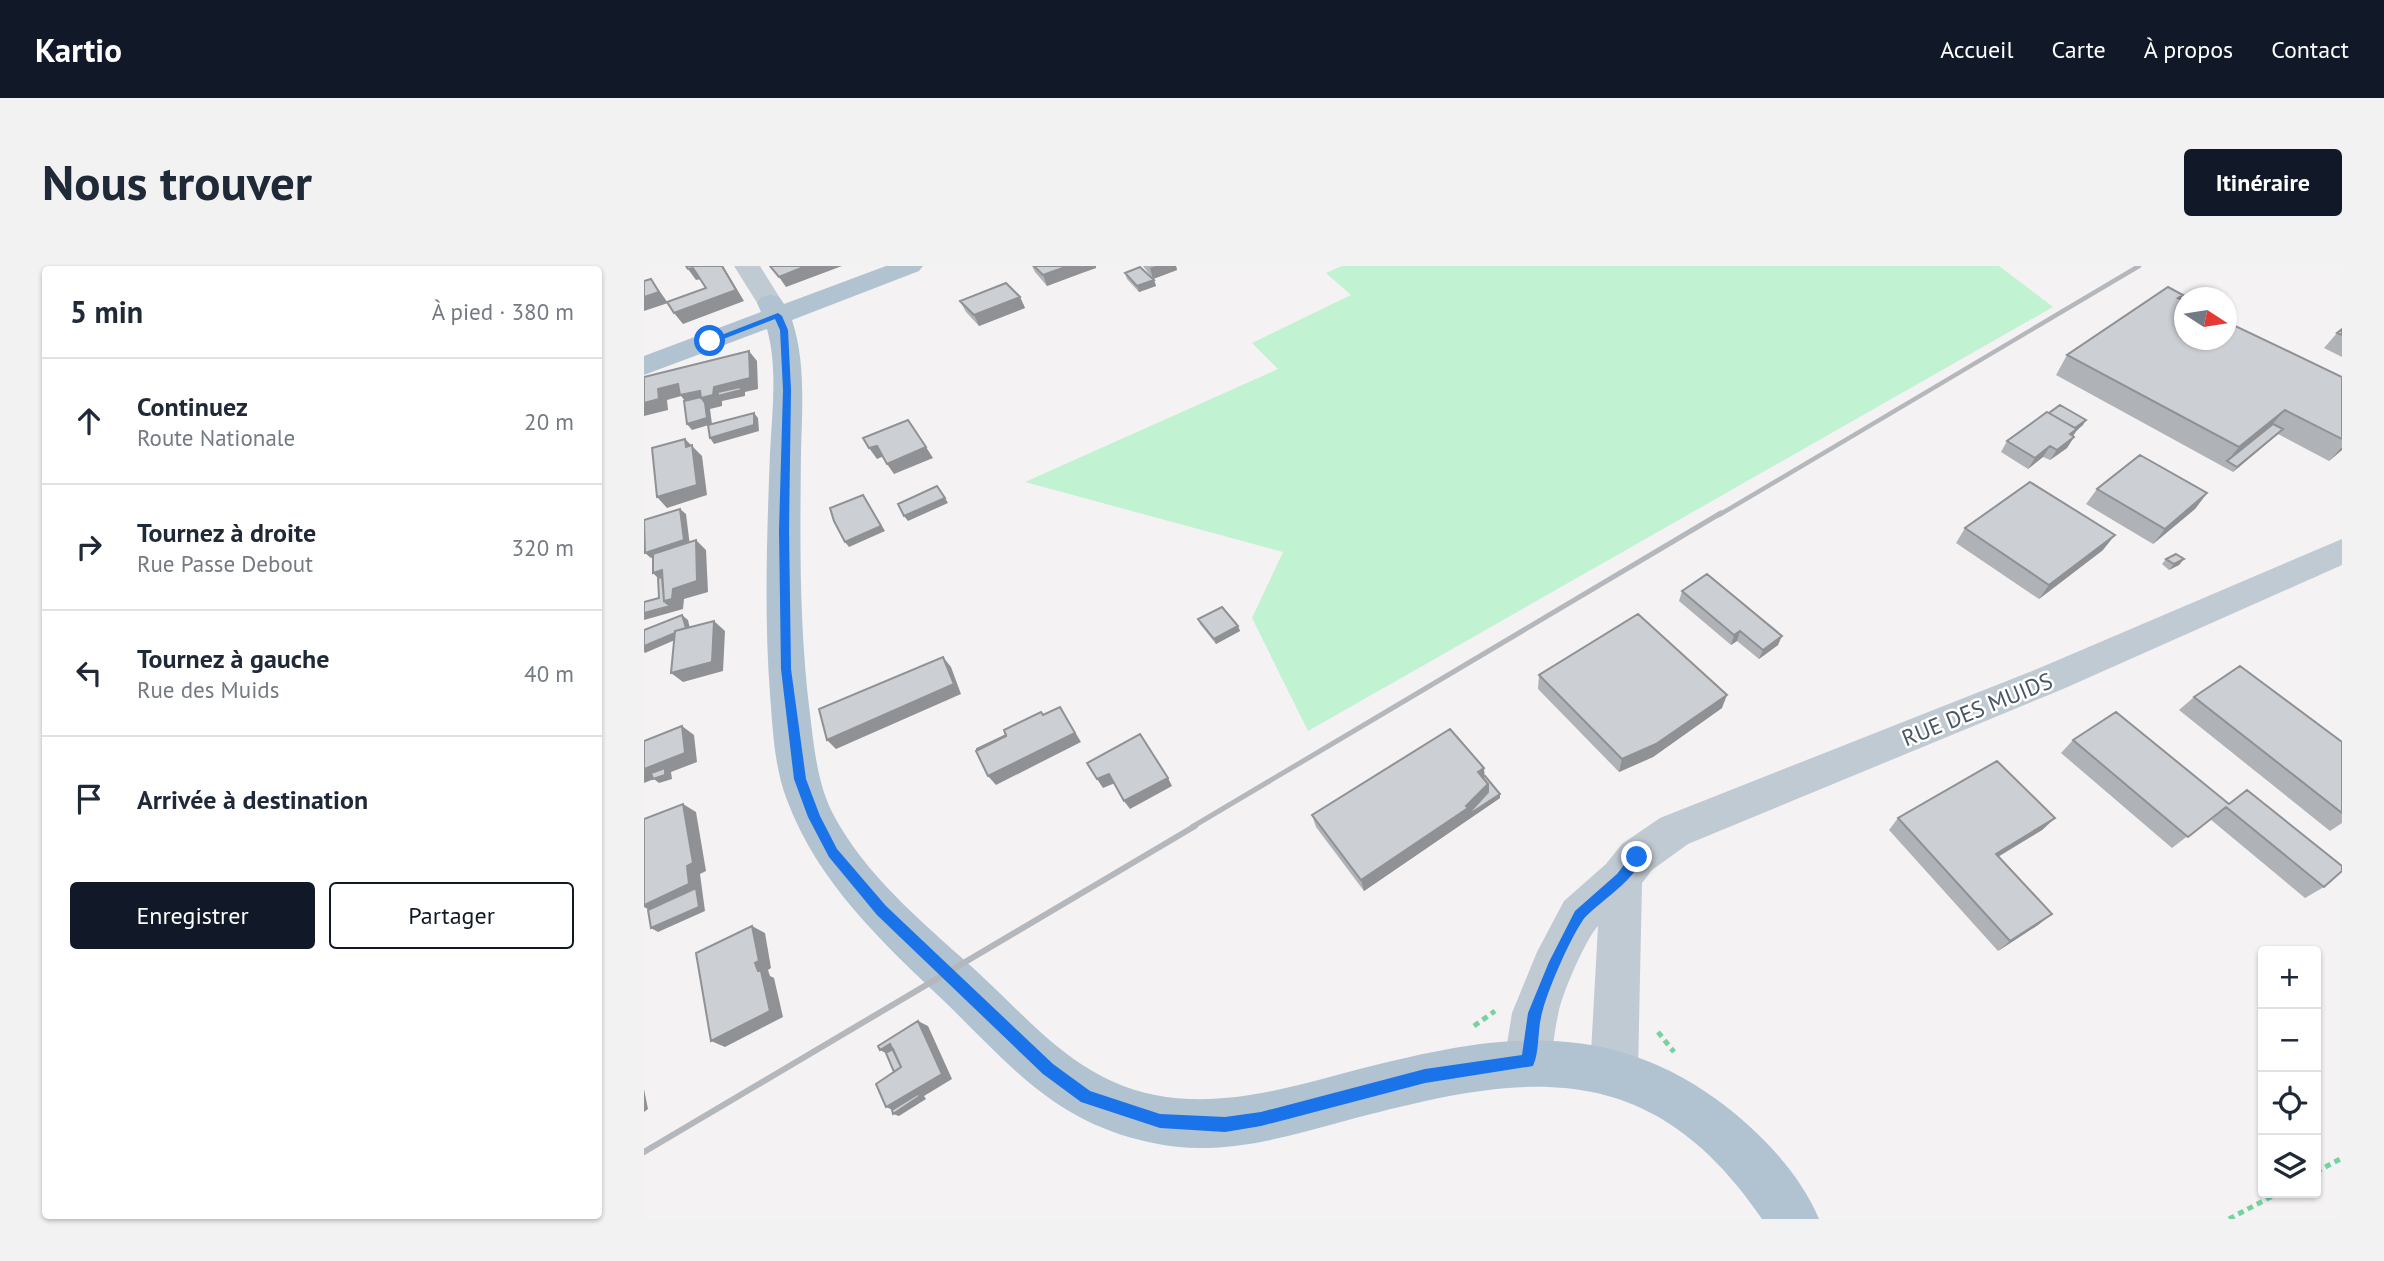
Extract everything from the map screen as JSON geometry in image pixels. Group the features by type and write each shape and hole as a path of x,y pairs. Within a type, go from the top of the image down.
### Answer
{"main road":[{"path":"644,366 870,266"},
{"path":"644,348 910,266"},
{"path":"774,309 784,330 787,390 784,530 786,669 800,779 814,817 833,853 874,902 913,943 1048,1069 1086,1097 1160,1121 1225,1125 1261,1119 1425,1076 1528,1062 1573,1064 1614,1071 1657,1087 1717,1127 1769,1181 1793,1219"}],"street":[{"path":"747,266 774,309"},
{"name":"RUE DES MUIDS","path":"1528,1062 1535,1013 1553,967 1579,915 1621,878 1637,857 1674,831 2050,679 2342,551"},
{"path":"1614,1071 1621,878"}],"path":[{"path":"1468,1030 1497,1009"},
{"path":"2321,1169 2342,1158"},
{"path":"2230,1219 2269,1198"}],"green space":[{"path":"1342,266 1999,266 2053,307 1308,731 1252,618 1283,552 1025,482 1278,369 1252,343 1351,295 1326,273"}],"building":[{"path":"686,266 722,266 736,290 674,313 667,302 706,288 693,268 688,269"},
{"path":"770,266 806,266 779,277"},
{"path":"1034,266 1068,266 1043,275"},
{"path":"1140,267 1154,280 1137,286 1125,273"},
{"path":"651,279 659,292 644,297 644,281"},
{"path":"1006,283 1020,297 974,315 960,301"},
{"path":"2168,287 2174,290 2174,350 2237,350 2237,327 2342,377 2342,439 2285,410 2239,447 2067,355"},
{"path":"749,351 750,378 714,387 713,395 701,398 700,391 680,395 678,384 658,389 659,399 644,403 644,377"},
{"path":"740,387 741,390 718,396 718,392"},
{"path":"701,397 705,403 707,418 687,424 684,401"},
{"path":"2060,405 2086,420 2075,428 2049,413"},
{"path":"2047,412 2077,429 2070,434 2074,437 2057,450 2050,446 2035,458 2007,441"},
{"path":"754,413 754,425 710,438 708,425"},
{"path":"908,420 926,447 887,464 877,446 869,448 863,438"},
{"path":"2273,424 2283,429 2237,467 2227,461"},
{"path":"685,439 686,447 692,445 697,485 657,497 652,448"},
{"path":"2140,455 2207,493 2165,529 2097,489"},
{"path":"2030,482 2115,535 2049,585 1965,528"},
{"path":"937,486 945,498 904,516 898,504"},
{"path":"863,495 881,526 845,542 830,508"},
{"path":"680,509 684,540 645,553 644,520"},
{"path":"696,540 697,581 673,589 672,599 664,601 662,570 653,573 653,554"},
{"path":"2176,554 2184,559 2174,564 2166,559"},
{"path":"1707,574 1782,636 1763,650 1740,631 1734,635 1682,591"},
{"path":"662,577 664,601 670,606 644,613 644,602 659,598 658,578"},
{"path":"1222,607 1238,626 1214,639 1198,619"},
{"path":"1638,614 1727,695 1656,744 1622,759 1539,675"},
{"path":"682,615 686,628 644,646 644,630"},
{"path":"714,621 712,662 671,673 675,631"},
{"path":"943,657 954,684 827,740 819,709"},
{"path":"2240,666 2342,742 2342,813 2194,697"},
{"path":"1060,707 1075,733 988,776 976,751 1006,736 1004,730 1041,712 1043,715"},
{"path":"2116,712 2229,804 2247,790 2342,866 2342,871 2324,887 2226,807 2188,837 2073,740"},
{"path":"682,726 685,753 644,769 644,741"},
{"path":"1450,729 1484,768 1478,772 1488,784 1466,806 1468,808 1361,880 1312,815"},
{"path":"1140,734 1168,778 1124,801 1109,774 1097,779 1087,763"},
{"path":"1997,761 2055,818 1996,854 2052,914 2010,941 1898,818"},
{"path":"665,768 665,775 653,779 651,773"},
{"path":"1485,776 1500,794 1468,815 1488,792 1488,784 1482,777"},
{"path":"683,804 693,863 687,866 689,884 644,905 644,819"},
{"path":"696,888 699,907 651,928 648,910"},
{"path":"752,926 759,961 755,963 758,971 761,971 770,1011 711,1041 696,953"},
{"path":"918,1021 942,1074 886,1107 876,1084 901,1067 890,1044 880,1050 878,1046"},
{"path":"893,1049 901,1067 894,1072 886,1053"},
{"path":"918,1094 920,1096 893,1114 892,1110"}],"railway":[{"path":"1719,515 2139,266"},
{"path":"1192,827 1721,513"},
{"path":"644,1152 1195,826"}],"route":[{"path":"710,341 778,316 784,330 787,390 784,530 786,669 800,779 814,817 833,853 881,911 1048,1069 1086,1097 1160,1121 1225,1125 1261,1119 1425,1076 1528,1062 1535,1013 1553,967 1579,915 1621,878 1637,857"}]}
